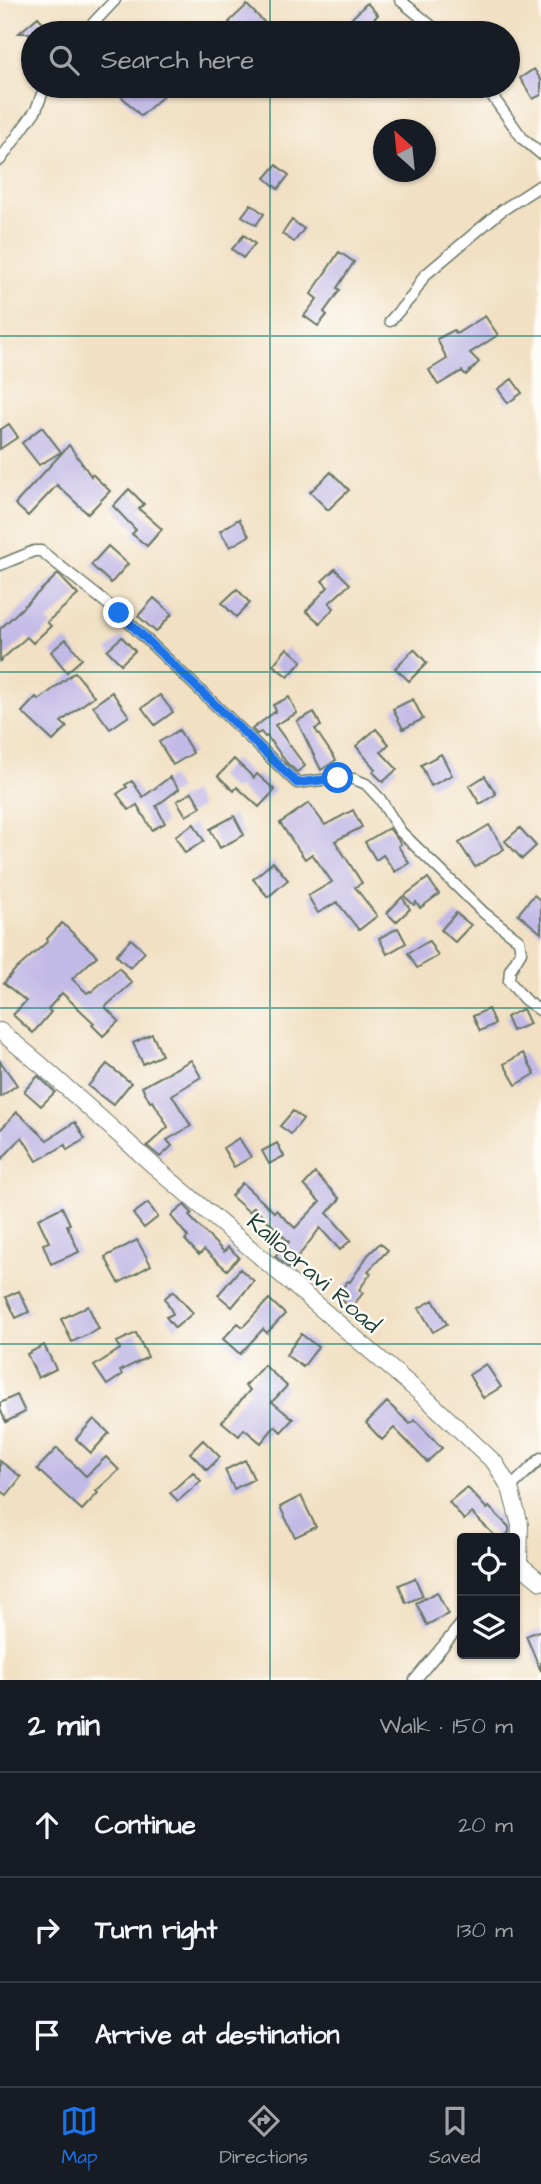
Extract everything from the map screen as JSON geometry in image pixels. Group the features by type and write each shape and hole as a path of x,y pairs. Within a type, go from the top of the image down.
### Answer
{"main road":[{"name":"Kallooravi Road","path":"0,1031 428,1401 495,1463 510,1488 520,1525 519,1533"},
{"name":"Kallooravi Road","path":"520,1569 541,1582"}],"street":[{"path":"95,21 115,0"},
{"path":"400,0 425,21"},
{"path":"0,160 36,110 40,98"},
{"path":"494,98 523,139 541,154"},
{"path":"390,321 413,295 424,276 501,211 541,185"},
{"path":"0,565 34,551 41,551 119,613 297,783 338,778 354,779 366,784 380,799 400,831 484,913 519,940 521,952 510,970 509,981 525,1000 541,1011"},
{"path":"510,1488 541,1458"},
{"path":"415,1680 457,1629"}],"building":[{"path":"367,3 378,15 372,21 355,21 352,18"},
{"path":"247,5 263,21 230,21"},
{"path":"534,69 541,80 541,95 533,99 520,78"},
{"path":"123,98 161,98 141,116"},
{"path":"276,165 289,175 278,189 265,178"},
{"path":"251,204 264,214 256,225 242,216"},
{"path":"292,220 304,229 294,242 282,234"},
{"path":"244,235 255,244 243,258 232,249"},
{"path":"339,252 354,262 337,288 340,290 324,312 327,315 318,326 304,316 317,299 311,294"},
{"path":"485,316 498,335 470,353 479,362 466,375 462,371 438,385 429,370 447,359 437,339 454,330 456,334"},
{"path":"512,379 522,393 508,403 498,389"},
{"path":"9,424 18,437 0,449 0,430"},
{"path":"42,427 61,452 39,465 22,443"},
{"path":"69,445 91,476 92,474 110,491 88,514 57,485 28,516 15,504"},
{"path":"331,472 349,490 328,510 310,492"},
{"path":"129,489 144,504 139,509 162,529 147,546 132,534 136,530 113,506"},
{"path":"239,519 249,536 230,547 220,531"},
{"path":"108,546 128,564 111,583 91,565"},
{"path":"335,569 350,584 329,603 334,608 320,623 306,611 328,587 322,581"},
{"path":"58,574 78,595 47,622 51,626 33,643 27,637 0,661 0,629"},
{"path":"237,589 250,603 236,617 222,603"},
{"path":"154,598 172,614 156,632 138,616"},
{"path":"122,637 135,651 121,664 107,650"},
{"path":"66,639 82,659 67,672 51,652"},
{"path":"287,648 302,661 288,677 273,665"},
{"path":"414,649 427,663 409,681 395,668"},
{"path":"75,672 94,696 61,722 67,727 53,741 22,712 36,697 39,700"},
{"path":"112,692 129,716 110,729 93,706"},
{"path":"160,695 173,712 155,725 142,708"},
{"path":"289,697 297,713 275,725 305,766 297,772 267,736 261,732 257,734 252,729 276,711 273,705"},
{"path":"413,699 423,719 403,729 393,709"},
{"path":"314,712 321,726 315,729 336,760 321,770 297,721"},
{"path":"376,729 389,744 381,752 397,769 383,782 356,746"},
{"path":"179,730 193,753 173,765 159,742"},
{"path":"441,754 452,775 431,786 421,765"},
{"path":"234,759 254,778 257,774 275,790 259,807 237,787 234,791 218,776"},
{"path":"485,776 496,794 480,804 469,786"},
{"path":"170,777 179,789 156,806 165,823 152,830 137,805 129,810 117,794 132,781 143,797"},
{"path":"192,792 201,807 186,816 177,801"},
{"path":"309,803 325,825 353,810 362,827 335,841 362,883 355,887 377,916 359,930 337,902 318,913 308,896 332,882 312,854 305,859 280,823"},
{"path":"234,816 244,835 220,848 210,829"},
{"path":"194,824 204,841 185,853 175,836"},
{"path":"489,825 504,849 475,867 459,843"},
{"path":"389,828 401,844 398,846 409,863 395,872 383,855 376,860 365,842"},
{"path":"520,828 536,846 522,859 505,841"},
{"path":"273,862 288,880 268,897 253,879"},
{"path":"428,878 439,894 420,908 416,902 414,905 404,896"},
{"path":"534,895 541,901 541,933 518,914"},
{"path":"402,897 410,909 396,922 387,913"},
{"path":"456,913 471,925 455,942 441,930"},
{"path":"62,923 97,956 72,979 87,993 119,968 132,983 105,1007 119,1021 103,1036 92,1025 94,1023 62,993 48,1009 51,1012 33,1033 13,1015 26,1001 4,983 48,941"},
{"path":"398,928 406,943 387,954 379,938"},
{"path":"131,939 145,952 130,968 116,955"},
{"path":"429,941 438,956 417,968 408,953"},
{"path":"488,1009 495,1024 480,1031 473,1016"},
{"path":"523,1009 530,1024 512,1031 506,1017"},
{"path":"152,1034 162,1055 143,1064 133,1043"},
{"path":"523,1053 535,1074 516,1085 504,1064"},
{"path":"191,1060 201,1077 172,1095 191,1126 167,1140 172,1146 160,1157 147,1146 168,1127 142,1087"},
{"path":"0,1061 17,1085 0,1097"},
{"path":"107,1064 131,1083 113,1105 88,1086"},
{"path":"38,1076 55,1092 41,1106 24,1091"},
{"path":"293,1111 303,1119 291,1134 280,1126"},
{"path":"17,1112 47,1140 75,1122 85,1139 67,1150 65,1145 37,1161 22,1137 0,1161 0,1130"},
{"path":"239,1138 251,1157 234,1167 223,1148"},
{"path":"277,1143 284,1156 269,1164 262,1151"},
{"path":"315,1173 340,1199 327,1213 351,1240 340,1250 320,1228 289,1268 275,1256 289,1242 254,1207 249,1212 231,1196 242,1183 295,1228 320,1202 304,1185"},
{"path":"148,1203 158,1217 144,1228 133,1214"},
{"path":"184,1205 192,1213 189,1216 224,1252 228,1247 239,1257 227,1270 204,1250 199,1255 185,1240 188,1237 171,1216"},
{"path":"62,1207 79,1252 51,1264 43,1244 49,1242 38,1219"},
{"path":"137,1240 151,1265 119,1283 105,1257"},
{"path":"380,1243 388,1250 368,1271 371,1273 359,1290 363,1293 351,1308 336,1295 350,1282 368,1255"},
{"path":"240,1269 254,1281 232,1307 218,1295"},
{"path":"19,1291 29,1312 16,1318 6,1297"},
{"path":"173,1291 193,1313 175,1328 166,1317 173,1314 165,1298"},
{"path":"269,1299 285,1314 267,1333 263,1329 240,1354 223,1339 238,1323 243,1327"},
{"path":"433,1300 447,1324 433,1332 419,1308"},
{"path":"88,1306 99,1329 72,1342 61,1319"},
{"path":"136,1333 148,1357 120,1371 122,1375 107,1385 94,1366 120,1349 117,1342"},
{"path":"301,1334 318,1347 303,1367 286,1355"},
{"path":"44,1345 56,1369 38,1378 27,1354"},
{"path":"486,1364 501,1387 483,1398 469,1375"},
{"path":"264,1365 287,1386 272,1402 293,1419 281,1432 275,1426 261,1443 244,1429 239,1436 222,1422 250,1390 245,1386"},
{"path":"17,1395 25,1412 6,1422 0,1403"},
{"path":"387,1402 410,1424 415,1420 442,1448 427,1462 394,1428 382,1440 366,1423"},
{"path":"94,1419 109,1433 91,1453 76,1439"},
{"path":"203,1440 220,1457 207,1470 190,1453"},
{"path":"57,1448 86,1476 106,1457 119,1470 96,1491 98,1493 82,1510 37,1469"},
{"path":"245,1460 254,1479 234,1489 225,1470"},
{"path":"0,1461 21,1477 7,1495 0,1490"},
{"path":"193,1472 201,1481 178,1501 170,1493"},
{"path":"467,1487 487,1509 489,1507 509,1527 509,1532 492,1533 472,1513 464,1520 449,1502"},
{"path":"301,1496 316,1527 295,1537 280,1507"},
{"path":"415,1578 423,1596 406,1603 399,1585"},
{"path":"437,1592 448,1614 427,1625 416,1603"},
{"path":"541,1630 541,1671 526,1636"}],"route":[{"path":"119,613 297,783 338,778"}]}
